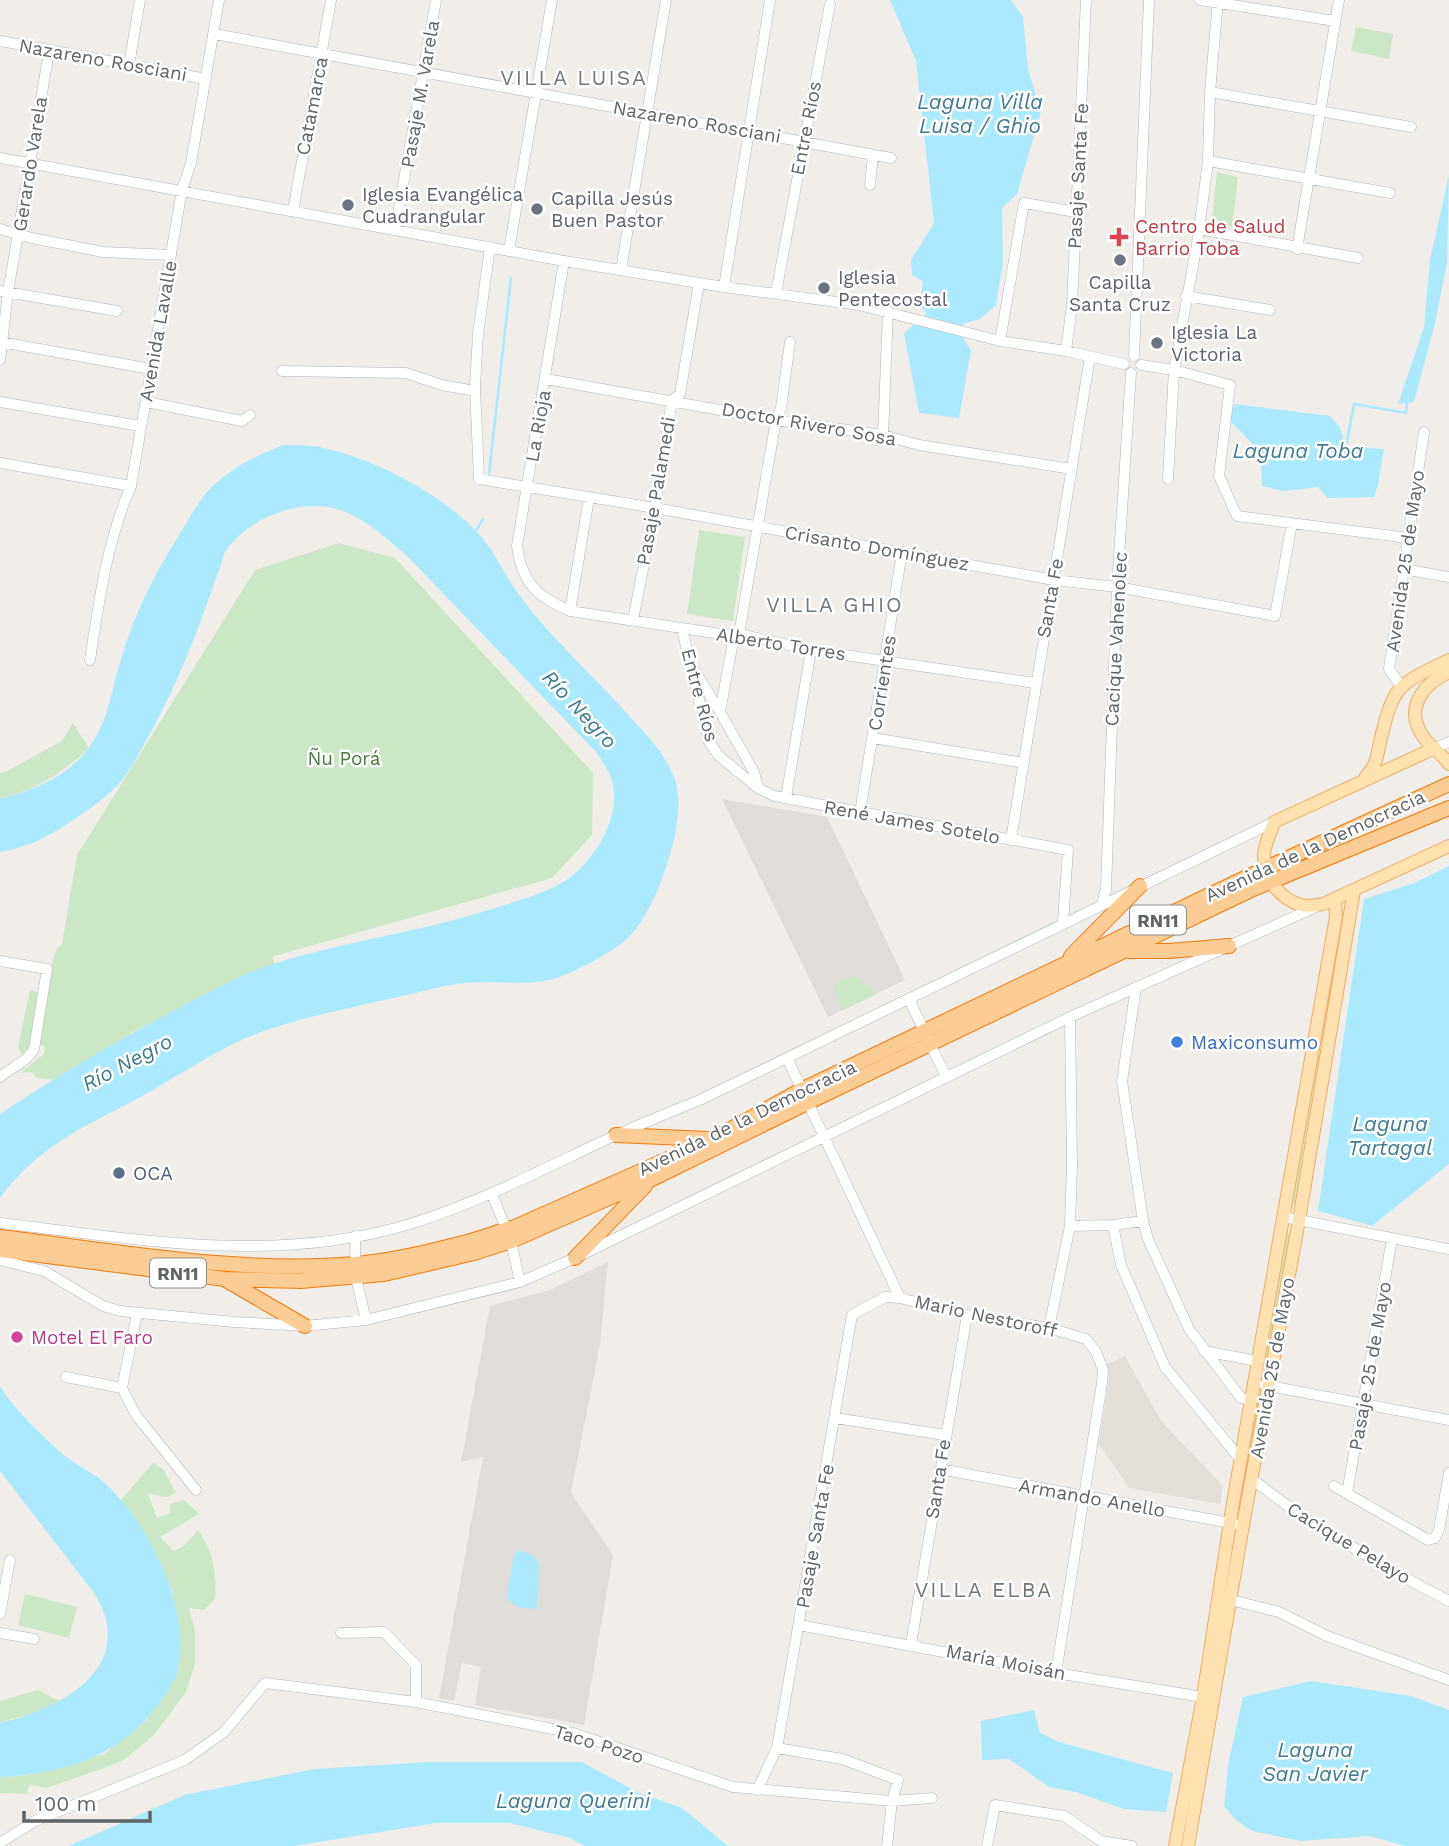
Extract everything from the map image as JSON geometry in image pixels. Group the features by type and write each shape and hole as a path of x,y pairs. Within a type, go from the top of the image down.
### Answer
{"highway":[{"name":"Avenida de la Democracia","path":"509,1235 928,1037 1124,950 1449,784"},
{"name":"Avenida de la Democracia","path":"928,1037 1050,972 1268,876 1449,808"},
{"name":"RN11","path":"1050,972 1087,942 1140,886"},
{"path":"1124,950 1169,951 1229,946"},
{"name":"Avenida de la Democracia","path":"0,1250 225,1279 300,1281 355,1271 446,1247 509,1235 650,1180 804,1096"},
{"path":"616,1135 713,1139"},
{"path":"575,1258 650,1180"},
{"name":"Avenida de la Democracia","path":"0,1237 241,1265 355,1271"},
{"path":"225,1279 305,1326"}],"main road":[{"name":"Avenida 25 de Mayo","path":"1401,686 1449,660"},
{"path":"1449,672 1434,680 1416,701 1416,716 1425,739 1449,764"},
{"path":"1364,779 1374,768 1389,704 1401,686"},
{"name":"RN11","path":"1274,822 1435,748"},
{"path":"1274,822 1264,852 1268,876 1289,899 1300,905 1329,902 1449,846"},
{"name":"Avenida 25 de Mayo","path":"1188,1846 1236,1524 1253,1480 1261,1385 1299,1220 1354,890"},
{"name":"Avenida 25 de Mayo","path":"1175,1846 1231,1600 1241,1460 1252,1401 1261,1385 1257,1361 1336,917 1329,902"}],"street":[{"path":"129,65 140,0"},
{"name":"Avenida Lavalle","path":"90,660 103,576 121,508 131,486 182,190 191,163 219,0"},
{"name":"Catamarca","path":"293,211 331,0"},
{"name":"Pasaje M. Varela","path":"395,230 436,0"},
{"path":"509,250 552,0"},
{"path":"621,270 666,0"},
{"path":"724,287 770,0"},
{"name":"Pasaje Santa Fe","path":"1066,351 1072,305 1086,0"},
{"path":"1134,356 1149,0"},
{"path":"1200,0 1335,21"},
{"path":"1297,248 1339,0"},
{"path":"1168,479 1174,370 1208,161 1210,93 1218,1"},
{"name":"Entre Ríos","path":"776,293 830,4"},
{"name":"Nazareno Rosciani","path":"214,34 322,56 891,158"},
{"name":"Nazareno Rosciani","path":"0,41 206,79"},
{"name":"Gerardo Varela","path":"0,360 4,292 19,233 49,51"},
{"path":"1210,93 1411,127"},
{"path":"870,185 873,155"},
{"path":"0,158 564,261 724,287 859,305 1000,341 1066,351 1124,364"},
{"path":"1208,161 1390,193"},
{"path":"1000,341 1024,203 1076,212"},
{"path":"0,229 103,252 171,255"},
{"path":"1199,229 1358,258"},
{"path":"282,370 405,373 442,385 475,391 478,334 490,247"},
{"name":"La Rioja","path":"533,588 524,575 517,546 564,261"},
{"name":"Pasaje Palamedi","path":"633,620 655,508 672,400 680,394 699,283"},
{"path":"4,292 117,312"},
{"path":"1186,296 1270,310"},
{"path":"883,435 888,311"},
{"path":"1,342 151,369"},
{"name":"Entre Ríos","path":"758,788 754,772 720,712 776,420 781,408 790,342"},
{"path":"1124,364 1134,356"},
{"path":"1134,356 1139,359 1141,365"},
{"name":"Santa Fe","path":"1011,840 1090,357"},
{"path":"1124,364 1127,372 1131,373 1136,373 1141,365"},
{"path":"1141,365 1174,370 1230,385 1219,476 1237,516 1408,538"},
{"name":"Cacique Vahenolec","path":"1102,904 1106,888 1117,587 1131,373"},
{"name":"Doctor Rivero Sosa","path":"546,379 776,420 883,435 919,445 1072,470"},
{"name":"Crisanto Domínguez","path":"475,391 479,479 1275,616 1292,523"},
{"path":"0,402 140,426"},
{"path":"146,402 246,418"},
{"name":"Avenida 25 de Mayo","path":"1401,686 1389,669 1424,432"},
{"path":"0,463 131,486"},
{"path":"570,611 589,498"},
{"name":"Corrientes","path":"860,813 902,552"},
{"path":"1403,569 1449,578"},
{"name":"Alberto Torres","path":"533,588 552,603 570,611 1035,683"},
{"name":"Entre Ríos","path":"682,629 709,742 719,756 758,788"},
{"path":"786,798 811,650"},
{"path":"691,662 720,712"},
{"path":"873,738 1024,764"},
{"name":"RN11","path":"1435,748 1449,742"},
{"name":"René James Sotelo","path":"758,788 774,796 1068,850 1063,922"},
{"name":"Avenida de la Democracia","path":"0,1223 203,1247 272,1247 355,1236 408,1224 492,1194 616,1135 702,1099 1274,822"},
{"path":"0,1260 44,1271 103,1306 137,1314 305,1326 366,1320 520,1282 575,1258 1070,1017 1329,902"},
{"path":"0,961 47,969 34,1049 29,1059 13,1066 0,1077"},
{"path":"1136,988 1122,1080 1148,1239 1189,1329 1241,1398 1252,1401"},
{"path":"909,999 946,1077"},
{"path":"1049,1328 1070,1226 1070,1017"},
{"path":"787,1058 900,1298"},
{"path":"0,1063 13,1066"},
{"path":"492,1194 509,1235 520,1282"},
{"path":"1283,1217 1449,1249"},
{"path":"1070,1226 1113,1226 1143,1221"},
{"path":"1113,1226 1121,1265 1166,1367 1241,1460"},
{"path":"355,1236 355,1271 366,1320"},
{"name":"Pasaje 25 de Mayo","path":"1347,1493 1392,1239"},
{"name":"Pasaje Santa Fe","path":"757,1790 777,1748 852,1315 885,1297"},
{"name":"Mario Nestoroff","path":"885,1297 900,1298 967,1315 1049,1328 1086,1339 1096,1352 1103,1370 1084,1497"},
{"path":"137,1314 122,1388 136,1415 196,1490"},
{"name":"Santa Fe","path":"911,1644 967,1315"},
{"path":"1204,1350 1257,1361"},
{"path":"66,1377 122,1388"},
{"path":"1261,1385 1449,1420"},
{"path":"835,1418 945,1435"},
{"name":"Armando Anello","path":"940,1469 1236,1524"},
{"path":"1334,1486 1428,1540 1435,1538 1439,1530 1449,1473"},
{"name":"Cacique Pelayo","path":"1253,1480 1304,1518 1394,1572 1449,1601"},
{"path":"1056,1673 1084,1497"},
{"path":"0,1614 10,1560"},
{"path":"1231,1600 1279,1612 1327,1636 1449,1681"},
{"name":"María Moisán","path":"799,1625 1208,1698"},
{"path":"341,1633 384,1632 416,1665 415,1702"},
{"path":"0,1633 34,1639"},
{"name":"Taco Pozo","path":"0,1843 35,1821 185,1760 224,1732 265,1683 415,1702 573,1733 733,1787 892,1801 932,1798"},
{"path":"777,1748 842,1759 898,1780 892,1801 887,1846"},
{"path":"987,1846 995,1805 1064,1816 1101,1841 1132,1846"}],"shaded area":[{"path":"722,799 827,817 905,980 828,1017"},
{"path":"608,1262 600,1344 571,1493 613,1555 584,1725 475,1705 481,1667 462,1663 454,1701 439,1698 483,1457 461,1462 490,1306 550,1290"},
{"path":"1125,1356 1161,1421 1223,1486 1220,1504 1129,1488 1099,1444 1109,1378 1105,1365"}],"green space":[{"path":"1356,27 1393,34 1389,59 1351,51"},
{"path":"1217,172 1238,177 1232,227 1212,222"},
{"path":"699,530 745,537 733,621 687,614"},
{"name":"Ñu Porá","path":"339,543 395,558 593,773 592,835 552,878 274,956 272,957 275,964 227,984 135,1031 53,1080 37,1078 31,1072 20,1073 44,1054 45,1048 41,1045 30,1049 23,1056 18,1047 30,990 47,995 49,973 57,948 62,944 77,855 255,570"},
{"path":"73,723 89,748 48,779 25,791 0,799 0,773 62,741"},
{"path":"1342,916 1295,1203 1291,1204"},
{"path":"847,977 856,977 877,994 843,1010 832,986"},
{"path":"1286,1233 1291,1234 1267,1368 1262,1367"},
{"path":"1256,1402 1262,1403 1241,1515 1236,1514"},
{"path":"153,1463 163,1469 176,1493 167,1497 148,1494 157,1518 170,1513 170,1504 184,1500 199,1514 160,1537 174,1551 185,1545 198,1530 207,1546 214,1572 215,1599 204,1610 189,1608 195,1631 195,1664 186,1692 154,1735 124,1760 47,1788 29,1785 27,1794 0,1793 0,1777 30,1775 104,1754 146,1721 174,1679 173,1593 157,1556 121,1500"},
{"path":"25,1594 77,1607 69,1638 18,1625"},
{"path":"38,1690 60,1701 28,1715 0,1722 0,1701"}],"water":[{"name":"Laguna Villa Luisa / Ghio","path":"890,0 1011,0 1023,17 1028,69 1041,112 1017,194 1002,208 1003,263 996,305 980,319 963,324 964,340 971,350 959,418 919,413 904,333 927,313 920,306 923,281 912,275 911,260 934,223 916,61"},
{"name":"Laguna Toba","path":"1449,175 1447,263 1436,319 1414,402 1398,404 1424,327 1430,260"},
{"name":"Laguna Toba","path":"1234,404 1330,416 1340,427 1346,447 1384,449 1374,497 1327,498 1318,487 1283,491 1262,486 1261,464 1255,449 1230,421"},
{"name":"Río Negro","path":"284,445 319,447 383,468 426,491 463,519 483,539 526,604 650,739 671,771 678,796 678,816 660,885 640,924 629,937 606,954 579,968 562,976 535,982 450,985 281,1025 246,1038 61,1140 29,1165 0,1198 0,1114 71,1069 167,1014 255,970 481,913 552,888 576,872 604,837 613,809 614,795 612,781 597,753 392,543 362,520 346,512 313,506 294,508 265,518 229,546 162,712 122,780 95,805 57,830 25,846 0,852 0,799 38,786 62,773 90,746 102,725 122,656 148,589 198,504 210,488 231,472"},
{"name":"Laguna Tartagal","path":"1449,866 1449,1164 1372,1226 1318,1211 1364,899 1414,883"},
{"path":"0,1386 21,1413 65,1456 108,1486 140,1526 166,1575 175,1602 180,1628 180,1654 175,1678 169,1689 143,1723 126,1738 108,1750 67,1767 0,1777 0,1722 35,1712 80,1687 102,1661 108,1630 104,1612 94,1593 0,1471"},
{"path":"520,1550 533,1556 539,1564 537,1608 521,1608 507,1598 514,1554"},
{"name":"Laguna San Javier","path":"1311,1681 1411,1696 1449,1710 1449,1846 1406,1846 1369,1836 1301,1841 1252,1831 1236,1820 1224,1806 1228,1765 1243,1697"},
{"path":"1034,1710 1040,1733 1059,1742 1173,1773 1166,1812 1124,1809 1076,1792 1049,1787 1009,1759 982,1760 981,1721"},
{"name":"Laguna Querini","path":"429,1762 582,1762 637,1792 682,1808 728,1846 584,1846 570,1838 510,1823 436,1823 294,1846 69,1846 184,1795 314,1769"}],"waterway":[{"path":"489,474 511,278"},
{"path":"1346,447 1354,404 1406,413 1407,403"},
{"path":"474,534 483,519"}],"place":[{"name":"Iglesia Evangélica Cuadrangular","path":"348,205"},
{"name":"Capilla Jesús Buen Pastor","path":"537,209"},
{"name":"Centro de Salud Barrio Toba","path":"1119,237"},
{"name":"Capilla Santa Cruz","path":"1120,260"},
{"name":"Iglesia Pentecostal","path":"824,288"},
{"name":"Iglesia La Victoria","path":"1157,343"},
{"name":"Maxiconsumo","path":"1177,1042"},
{"name":"OCA","path":"119,1173"},
{"name":"Motel El Faro","path":"17,1337"}],"district":[{"name":"VILLA LUISA","path":"574,77"},
{"name":"VILLA GHIO","path":"835,604"},
{"name":"VILLA ELBA","path":"984,1589"}]}
